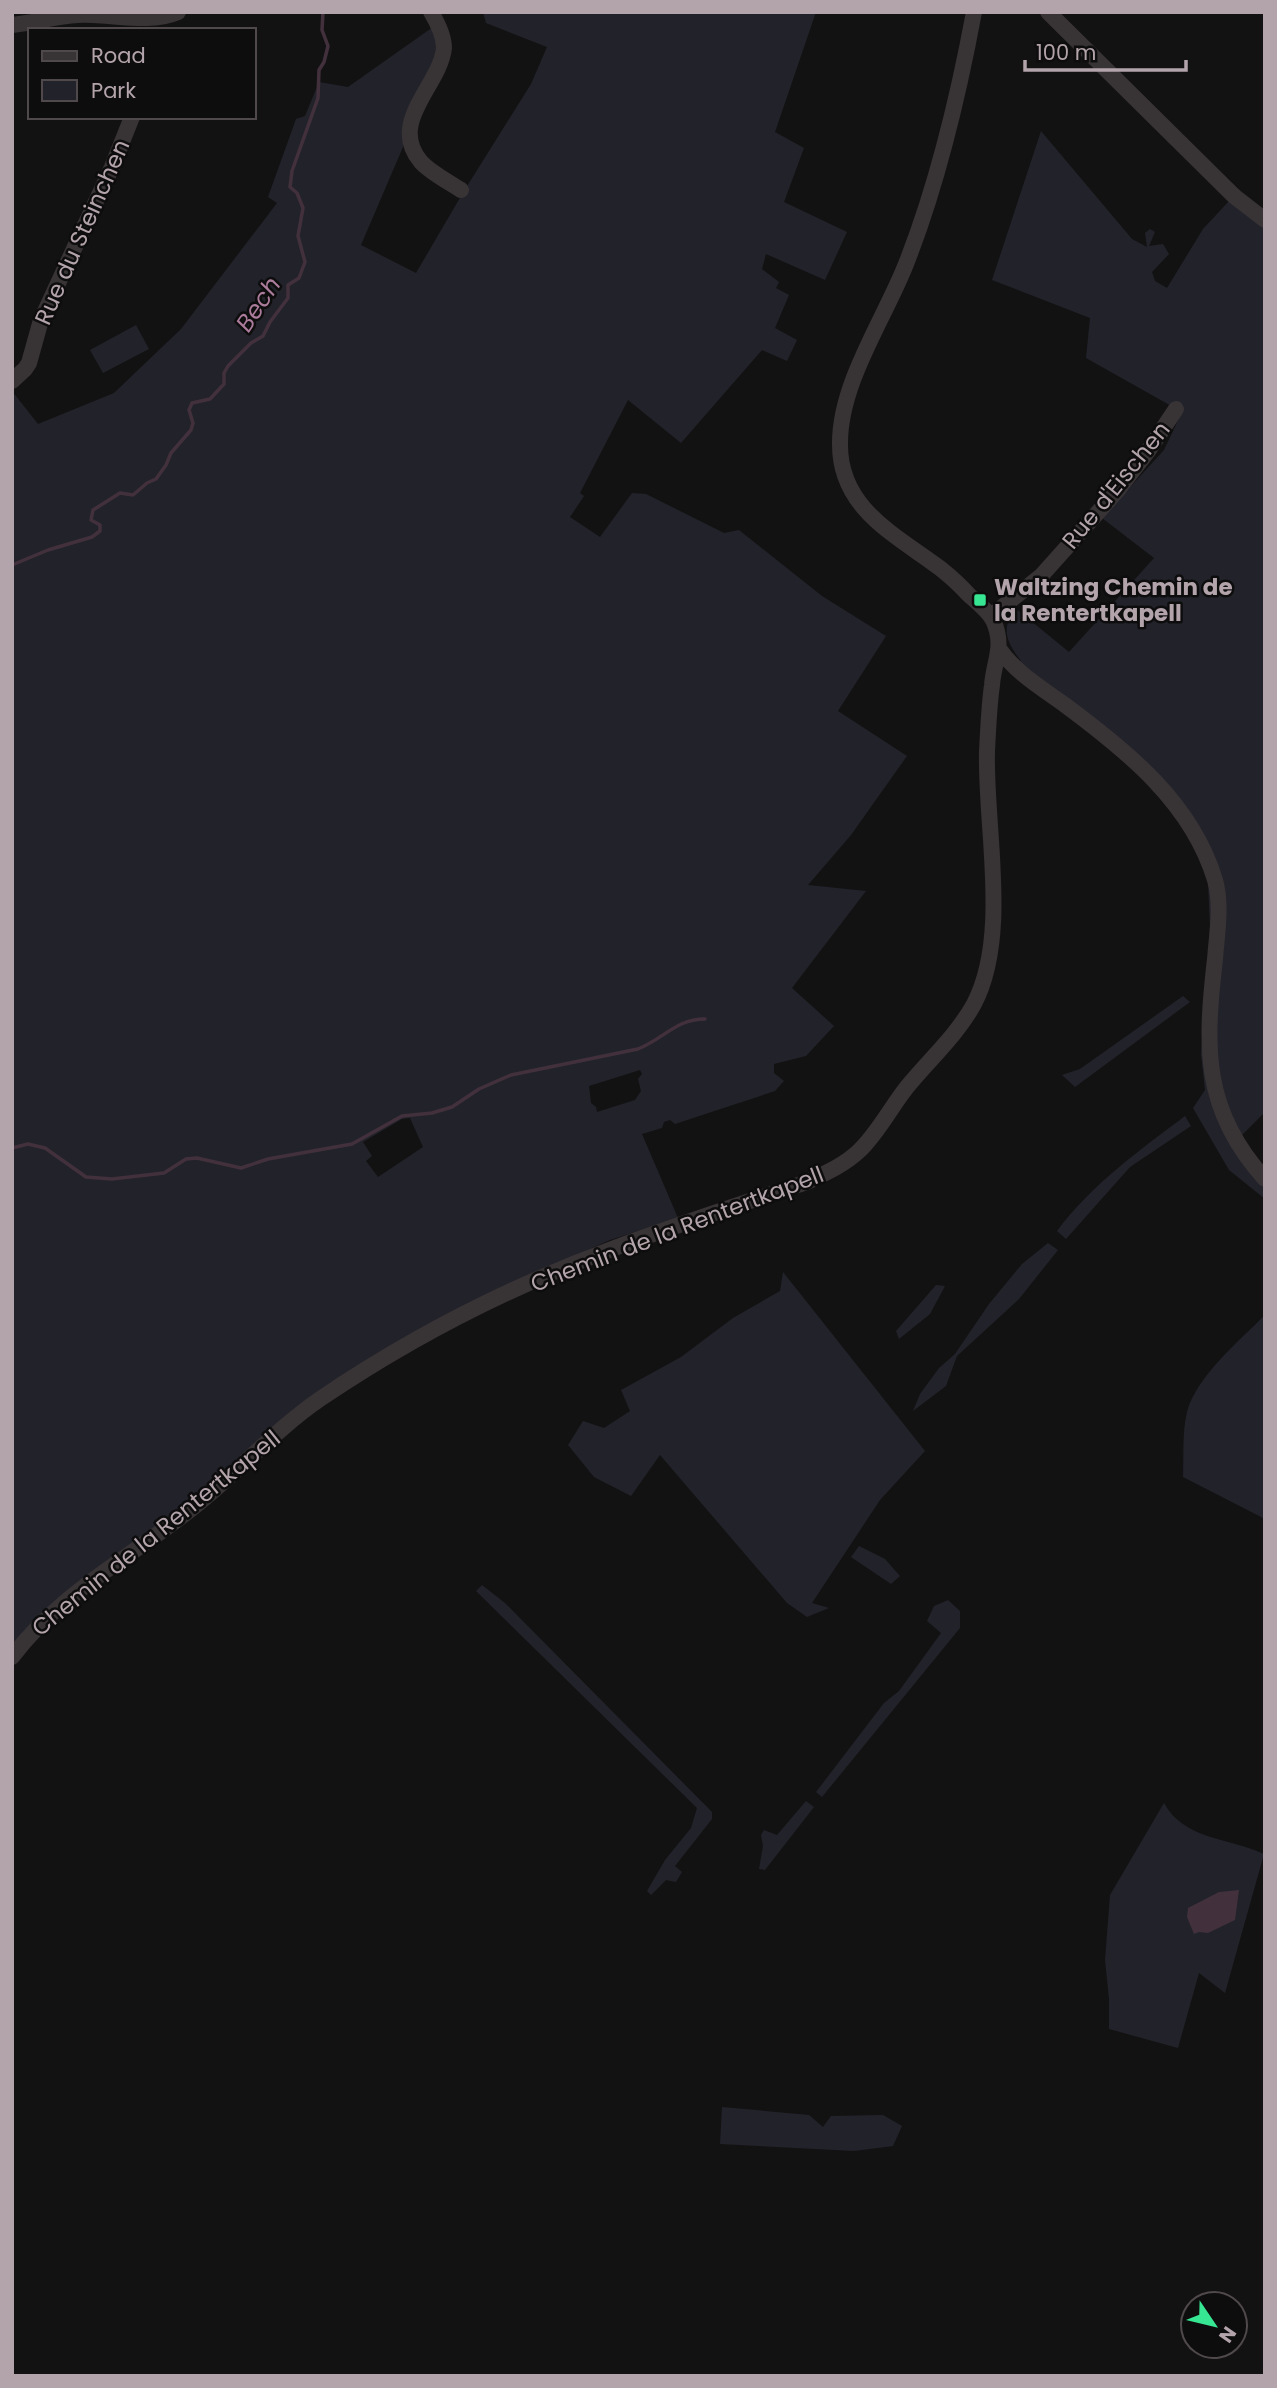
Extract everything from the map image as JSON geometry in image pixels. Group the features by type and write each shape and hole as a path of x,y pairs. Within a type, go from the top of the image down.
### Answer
{"street":[{"path":"431,12 438,24 444,46 415,110 411,145 422,163 461,190"},
{"path":"974,12 959,95 930,192 906,264 850,390 842,419 840,445 842,470 855,497 872,518 953,578 991,616"},
{"path":"1048,12 1235,197 1265,220"},
{"path":"12,25 75,15 100,14 167,20"},
{"name":"Rue du Steinchen","path":"12,381 29,363 41,320 112,167 131,119"},
{"name":"Rue d'Eischen","path":"991,616 1041,576 1117,491 1177,409"},
{"name":"Chemin de la Rentertkapell","path":"12,1657 46,1618 75,1593 195,1507 317,1401 388,1355 491,1300 610,1250 807,1182 836,1168 860,1150 907,1087 960,1027 985,979 991,949 993,886 987,755 992,681 1000,650 991,616"},
{"path":"1000,650 1017,668 1133,758 1190,823 1207,855 1216,884 1218,927 1210,998 1209,1052 1212,1084 1223,1118 1256,1170 1265,1179"}],"green space":[{"path":"483,12 816,12 775,132 804,148 784,202 847,232 825,280 766,254 762,269 779,282 776,288 789,295 775,328 797,340 787,361 762,350 681,443 628,400 580,493 584,496 570,517 600,537 632,493 646,494 724,533 739,530 822,596 886,636 838,711 907,756 851,835 808,885 866,891 792,988 834,1026 806,1056 774,1064 774,1073 784,1081 775,1091 675,1124 670,1120 664,1122 662,1128 642,1134 678,1218 610,1240 489,1294 386,1351 80,1596 31,1640 12,1666 12,391 38,424 114,393 181,329 277,203 268,197 296,119 305,116 319,82 348,87 433,27 438,44 435,61 409,107 403,147 361,245 416,273 531,84 547,47 486,23","holes":["640,1070 642,1074 638,1079 641,1091 635,1100 597,1112 591,1103 589,1086","410,1118 423,1147 378,1177 366,1161 372,1156 363,1142 402,1119"]},
{"path":"1041,131 1132,239 1147,247 1145,233 1150,229 1155,232 1149,246 1163,244 1169,254 1152,272 1155,281 1167,288 1203,229 1229,201 1236,187 1265,210 1265,1112 1237,1140 1257,1169 1265,1162 1265,1199 1229,1170 1193,1108 1205,1090 1201,1054 1210,927 1208,883 1200,857 1183,826 1150,786 1020,663 1007,635 1008,623 1015,608 1069,652 1154,558 1102,518 1164,450 1182,412 1086,358 1090,318 992,280"},
{"path":"136,325 149,349 103,373 90,350"},
{"path":"1183,996 1190,1002 1075,1087 1062,1075 1080,1069"},
{"path":"1185,1116 1191,1126 1130,1167 1066,1239 1057,1231 1101,1183"},
{"path":"1048,1243 1058,1250 1019,1299 957,1356 946,1386 913,1411 920,1394 939,1368 955,1354 989,1304 1022,1264"},
{"path":"783,1272 925,1451 880,1500 812,1603 829,1608 807,1617 787,1603 660,1455 631,1496 594,1477 568,1445 583,1421 604,1428 630,1411 621,1390 681,1357 733,1318 780,1291"},
{"path":"936,1285 945,1286 930,1314 899,1339 896,1331"},
{"path":"1265,1315 1265,1519 1183,1477 1184,1428 1192,1399 1220,1360"},
{"path":"859,1546 885,1559 900,1576 891,1584 851,1557"},
{"path":"482,1585 505,1603 712,1812 712,1819 675,1866 682,1872 676,1882 666,1880 651,1895 647,1891 665,1860 691,1828 697,1808 476,1591"},
{"path":"948,1600 960,1611 960,1628 822,1797 816,1792 884,1703 899,1691 941,1633 927,1621 934,1606"},
{"path":"806,1801 814,1807 765,1870 759,1869 763,1846 761,1835 764,1830 777,1835"},
{"path":"1164,1803 1173,1815 1195,1831 1264,1854 1225,1993 1199,1973 1178,2048 1109,2029 1105,1960 1110,1895"},
{"path":"722,2107 809,2115 823,2127 831,2116 883,2115 902,2126 893,2146 854,2151 720,2144"}],"shaded area":[{"path":"1239,1890 1235,1920 1208,1933 1194,1934 1187,1917 1188,1908 1219,1892"}],"waterway":[{"name":"Bech","path":"12,565 48,550 92,537 100,531 100,525 91,520 93,510 120,493 133,495 156,479 171,453 191,430 193,423 189,410 192,403 210,399 224,384 224,373 228,366 251,343 263,336 288,298 288,285 299,278 305,262 298,236 303,208 297,193 290,187 292,171 318,98 319,70 328,46 322,30 323,12"},
{"path":"12,1148 28,1144 45,1148 86,1177 112,1179 164,1173 186,1159 197,1158 241,1168 268,1159 352,1144 402,1116 432,1113 452,1107 479,1089 511,1075 638,1049 686,1022 705,1019"}],"place":[{"name":"Waltzing Chemin de la Rentertkapell","path":"980,600"}]}
